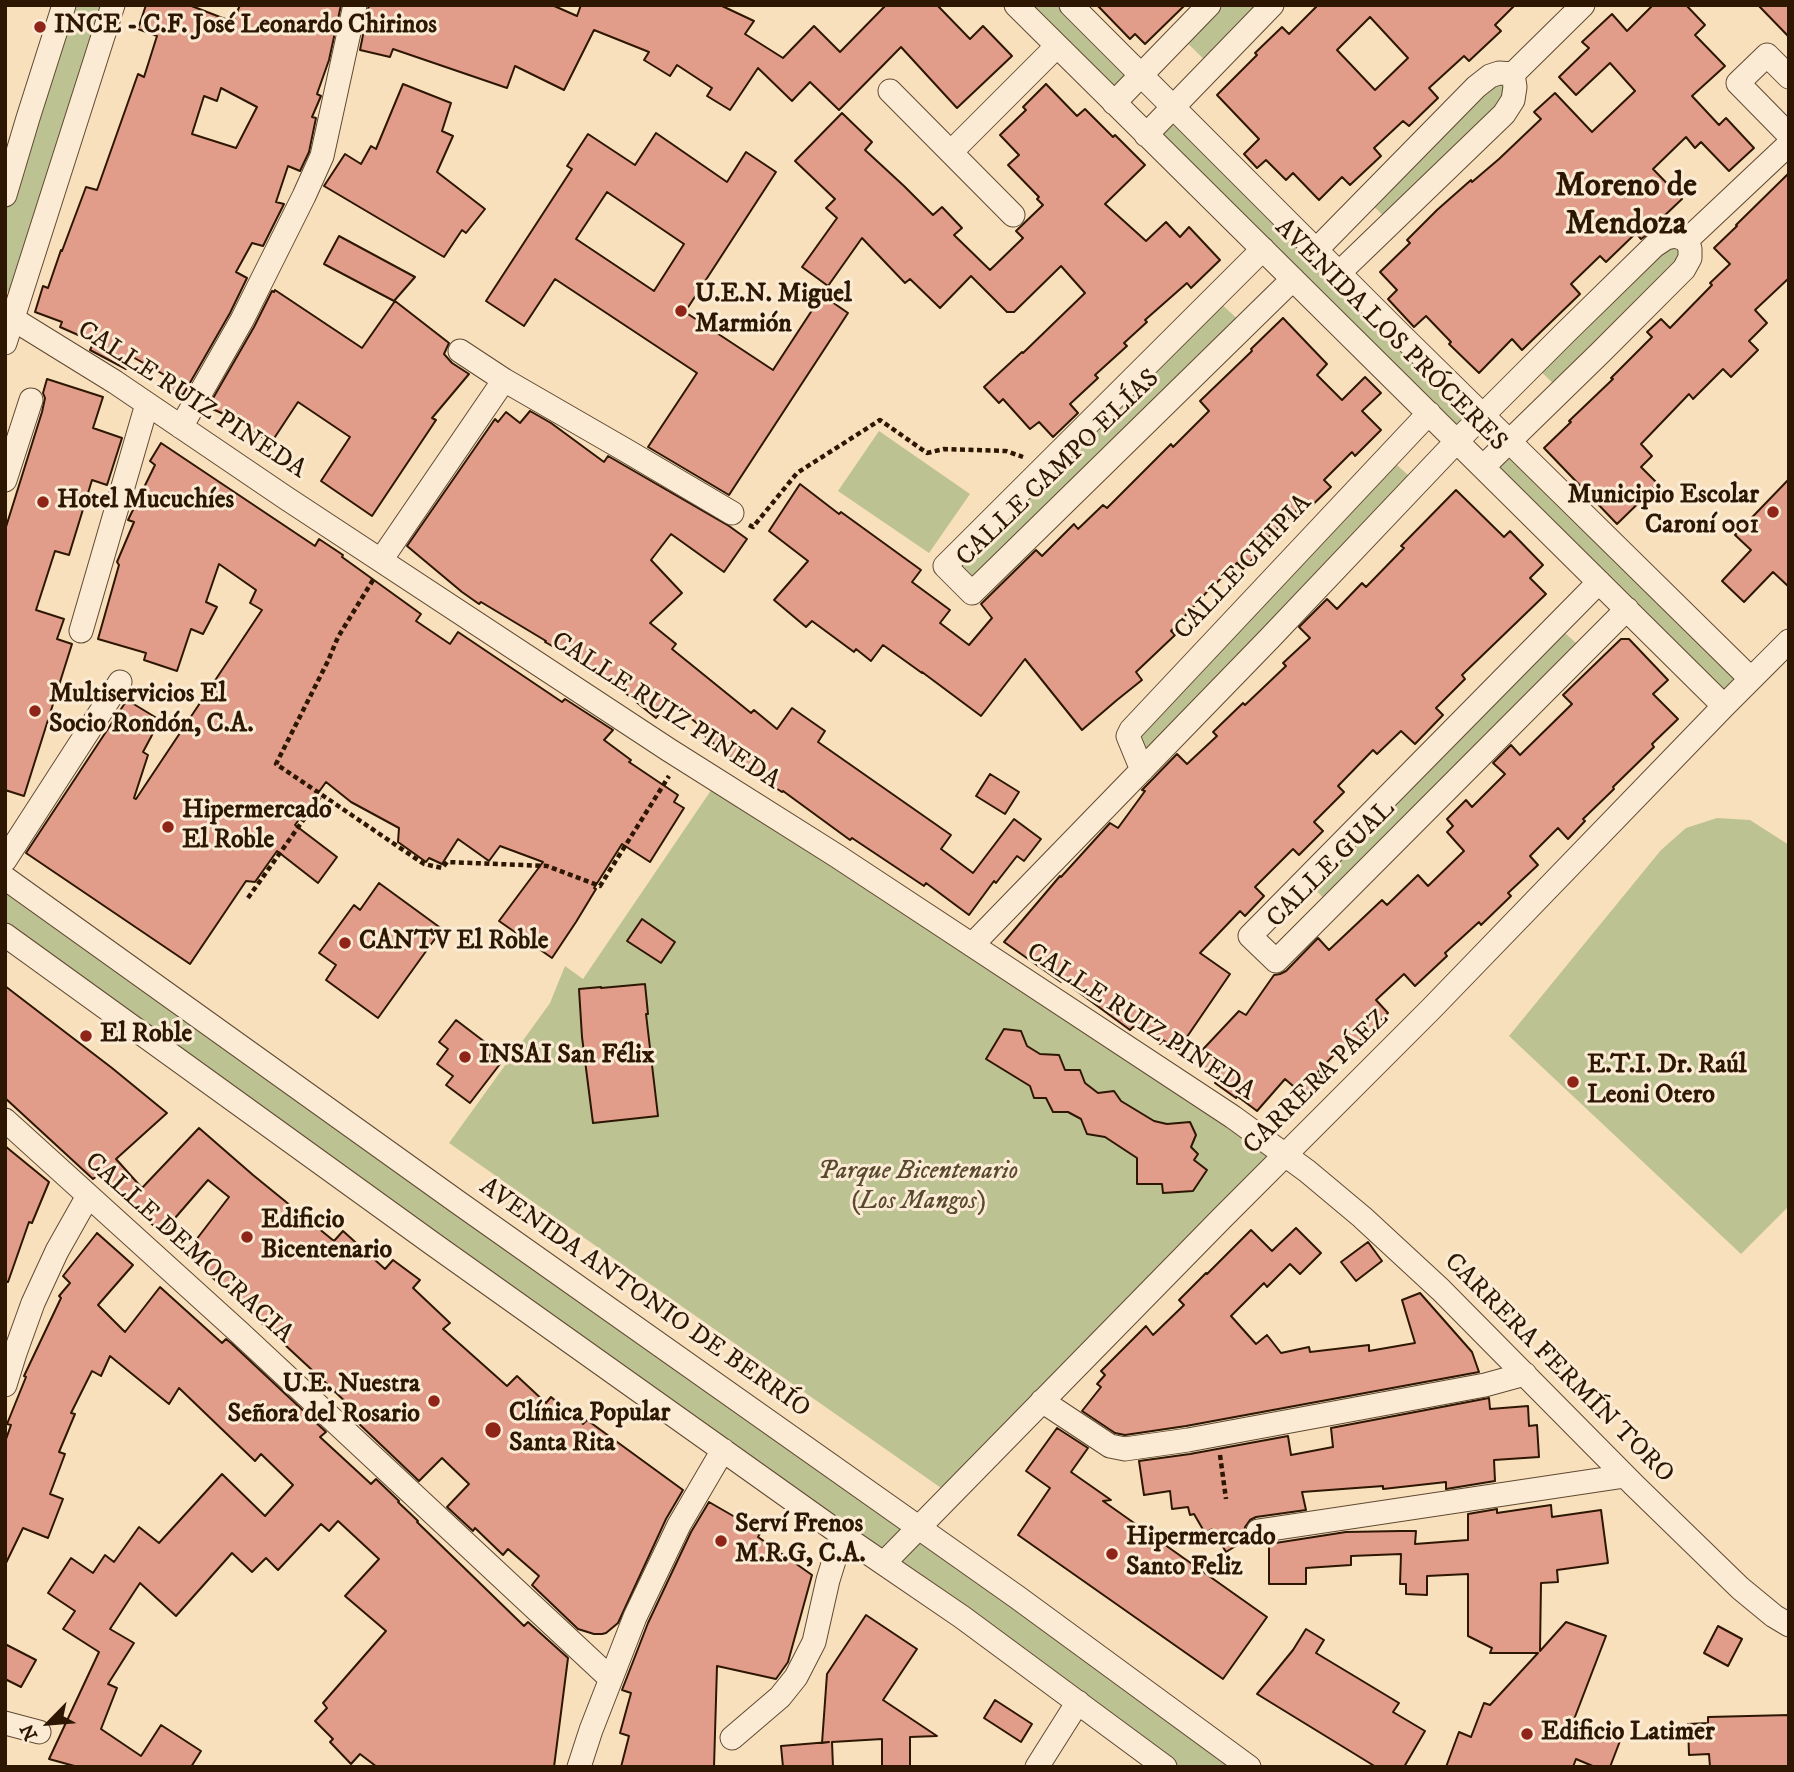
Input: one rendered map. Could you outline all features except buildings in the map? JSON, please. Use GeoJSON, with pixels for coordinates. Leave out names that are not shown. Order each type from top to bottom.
{"type":"FeatureCollection","features":[{"type":"Feature","properties":{"kind":"street"},"geometry":{"type":"LineString","coordinates":[[5,195],[64,5]]}},
{"type":"Feature","properties":{"kind":"street"},"geometry":{"type":"LineString","coordinates":[[5,343],[13,303],[113,5]]}},
{"type":"Feature","properties":{"kind":"street"},"geometry":{"type":"LineString","coordinates":[[181,427],[242,320],[322,156],[355,5]]}},
{"type":"Feature","properties":{"kind":"street","name":"AVENIDA LOS PRÓCERES"},"geometry":{"type":"LineString","coordinates":[[1016,5],[1724,705]]}},
{"type":"Feature","properties":{"kind":"street","name":"AVENIDA LOS PRÓCERES"},"geometry":{"type":"LineString","coordinates":[[1071,5],[1751,679]]}},
{"type":"Feature","properties":{"kind":"street"},"geometry":{"type":"LineString","coordinates":[[1114,103],[1209,5]]}},
{"type":"Feature","properties":{"kind":"street"},"geometry":{"type":"LineString","coordinates":[[1146,135],[1272,5]]}},
{"type":"Feature","properties":{"kind":"street"},"geometry":{"type":"LineString","coordinates":[[1316,250],[1476,87],[1490,76],[1499,73],[1513,74],[1583,5]]}},
{"type":"Feature","properties":{"kind":"street"},"geometry":{"type":"LineString","coordinates":[[951,152],[1057,46]]}},
{"type":"Feature","properties":{"kind":"street"},"geometry":{"type":"LineString","coordinates":[[1789,77],[1767,55],[1738,83],[1789,135]]}},
{"type":"Feature","properties":{"kind":"street"},"geometry":{"type":"LineString","coordinates":[[1339,273],[1504,114],[1513,100],[1513,74]]}},
{"type":"Feature","properties":{"kind":"street"},"geometry":{"type":"LineString","coordinates":[[890,91],[1013,215]]}},
{"type":"Feature","properties":{"kind":"street"},"geometry":{"type":"LineString","coordinates":[[1687,240],[1789,144]]}},
{"type":"Feature","properties":{"kind":"street"},"geometry":{"type":"LineString","coordinates":[[972,945],[1457,441],[1654,246],[1675,236],[1687,240]]}},
{"type":"Feature","properties":{"kind":"street"},"geometry":{"type":"LineString","coordinates":[[1483,467],[1684,269],[1690,258],[1687,240]]}},
{"type":"Feature","properties":{"kind":"street","name":"CALLE CAMPO ELÍAS"},"geometry":{"type":"LineString","coordinates":[[1263,249],[945,565],[972,593],[1293,279]]}},
{"type":"Feature","properties":{"kind":"street","name":"CALLE RUIZ PINEDA"},"geometry":{"type":"LineString","coordinates":[[13,303],[115,382],[286,498],[377,570],[837,856],[1233,1117],[1285,1155]]}},
{"type":"Feature","properties":{"kind":"street"},"geometry":{"type":"LineString","coordinates":[[460,351],[504,380],[732,513]]}},
{"type":"Feature","properties":{"kind":"street"},"geometry":{"type":"LineString","coordinates":[[377,570],[504,380]]}},
{"type":"Feature","properties":{"kind":"street"},"geometry":{"type":"LineString","coordinates":[[5,480],[31,400]]}},
{"type":"Feature","properties":{"kind":"street"},"geometry":{"type":"LineString","coordinates":[[81,631],[148,404]]}},
{"type":"Feature","properties":{"kind":"street","name":"CALLE CHIPIA"},"geometry":{"type":"LineString","coordinates":[[1142,770],[1128,736],[1130,730],[1429,413]]}},
{"type":"Feature","properties":{"kind":"street","name":"CALLE GUAL"},"geometry":{"type":"LineString","coordinates":[[1599,582],[1250,936],[1276,961],[1627,609]]}},
{"type":"Feature","properties":{"kind":"street","name":"CARRERA PÁEZ"},"geometry":{"type":"LineString","coordinates":[[884,1563],[1431,1009],[1789,641]]}},
{"type":"Feature","properties":{"kind":"street"},"geometry":{"type":"LineString","coordinates":[[5,860],[12,833],[120,682]]}},
{"type":"Feature","properties":{"kind":"street","name":"AVENIDA ANTONIO DE BERRÍO"},"geometry":{"type":"LineString","coordinates":[[5,878],[1249,1767]]}},
{"type":"Feature","properties":{"kind":"street"},"geometry":{"type":"LineString","coordinates":[[5,935],[433,1244],[842,1535],[962,1617],[1166,1767]]}},
{"type":"Feature","properties":{"kind":"street","name":"CALLE DEMOCRACIA"},"geometry":{"type":"LineString","coordinates":[[5,1120],[230,1324],[610,1678]]}},
{"type":"Feature","properties":{"kind":"street","name":"CARRERA FERMÍN TORO"},"geometry":{"type":"LineString","coordinates":[[1285,1155],[1362,1217],[1441,1290],[1740,1588],[1789,1625]]}},
{"type":"Feature","properties":{"kind":"street"},"geometry":{"type":"LineString","coordinates":[[5,1385],[33,1303],[57,1251],[88,1196]]}},
{"type":"Feature","properties":{"kind":"street"},"geometry":{"type":"LineString","coordinates":[[1042,1401],[1110,1446],[1125,1449],[1485,1385],[1525,1374]]}},
{"type":"Feature","properties":{"kind":"street"},"geometry":{"type":"LineString","coordinates":[[579,1767],[629,1630],[679,1525],[723,1450]]}},
{"type":"Feature","properties":{"kind":"street"},"geometry":{"type":"LineString","coordinates":[[1258,1531],[1625,1476]]}},
{"type":"Feature","properties":{"kind":"street"},"geometry":{"type":"LineString","coordinates":[[732,1738],[780,1697],[796,1677],[814,1642],[828,1580],[842,1535]]}},
{"type":"Feature","properties":{"kind":"street"},"geometry":{"type":"LineString","coordinates":[[1037,1767],[1078,1702]]}},
{"type":"Feature","properties":{"kind":"street"},"geometry":{"type":"LineString","coordinates":[[5,1723],[39,1732]]}},
{"type":"Feature","properties":{"kind":"path"},"geometry":{"type":"LineString","coordinates":[[732,513],[753,527],[797,473],[880,421],[927,453],[944,449],[1006,451],[1047,465]]}},
{"type":"Feature","properties":{"kind":"path"},"geometry":{"type":"LineString","coordinates":[[377,570],[338,637],[276,764],[424,864],[442,868],[447,862],[547,866],[600,886],[681,757]]}},
{"type":"Feature","properties":{"kind":"path"},"geometry":{"type":"LineString","coordinates":[[248,898],[321,794]]}},
{"type":"Feature","properties":{"kind":"path"},"geometry":{"type":"LineString","coordinates":[[1217,1434],[1226,1499]]}},
{"type":"Feature","properties":{"kind":"green space"},"geometry":{"type":"Polygon","coordinates":[[[64,5],[113,5],[19,299],[5,290],[5,195],[64,5]]]}},
{"type":"Feature","properties":{"kind":"green space"},"geometry":{"type":"Polygon","coordinates":[[[1016,5],[1071,5],[1141,75],[1114,103],[1016,5]]]}},
{"type":"Feature","properties":{"kind":"green space"},"geometry":{"type":"Polygon","coordinates":[[[1209,5],[1272,5],[1212,67],[1180,36],[1209,5]]]}},
{"type":"Feature","properties":{"kind":"green space"},"geometry":{"type":"Polygon","coordinates":[[[1490,76],[1515,87],[1391,223],[1366,199],[1490,76]]]}},
{"type":"Feature","properties":{"kind":"green space"},"geometry":{"type":"Polygon","coordinates":[[[1173,107],[1483,415],[1457,441],[1146,135],[1173,107]]]}},
{"type":"Feature","properties":{"kind":"green space"},"geometry":{"type":"Polygon","coordinates":[[[1654,246],[1690,249],[1561,391],[1534,365],[1654,246]]]}},
{"type":"Feature","properties":{"kind":"green space"},"geometry":{"type":"Polygon","coordinates":[[[1215,298],[1245,326],[972,593],[945,566],[1215,298]]]}},
{"type":"Feature","properties":{"kind":"green space"},"geometry":{"type":"Polygon","coordinates":[[[879,431],[970,494],[929,553],[838,491],[879,431]]]}},
{"type":"Feature","properties":{"kind":"green space"},"geometry":{"type":"Polygon","coordinates":[[[1509,441],[1751,679],[1724,705],[1483,467],[1509,441]]]}},
{"type":"Feature","properties":{"kind":"green space"},"geometry":{"type":"Polygon","coordinates":[[[1388,457],[1417,483],[1142,770],[1131,730],[1388,457]]]}},
{"type":"Feature","properties":{"kind":"green space"},"geometry":{"type":"Polygon","coordinates":[[[1556,625],[1585,651],[1331,906],[1305,879],[1556,625]]]}},
{"type":"Feature","properties":{"kind":"green space","name":"Parque Bicentenario (Los Mangos)"},"geometry":{"type":"Polygon","coordinates":[[[718,780],[1285,1155],[951,1495],[449,1143],[550,1003],[565,966],[583,979],[718,780]]]}},
{"type":"Feature","properties":{"kind":"green space"},"geometry":{"type":"Polygon","coordinates":[[[1717,818],[1750,820],[1789,845],[1789,1206],[1741,1254],[1509,1036],[1661,850],[1686,828],[1717,818]]]}},
{"type":"Feature","properties":{"kind":"green space"},"geometry":{"type":"Polygon","coordinates":[[[5,878],[1249,1767],[1165,1767],[5,935],[5,878]]]}},
{"type":"Feature","properties":{"kind":"place","name":"INCE - C.F. José Leonardo Chirinos"},"geometry":{"type":"Point","coordinates":[40,27]}},
{"type":"Feature","properties":{"kind":"place","name":"U.E.N. Miguel Marmión"},"geometry":{"type":"Point","coordinates":[681,311]}},
{"type":"Feature","properties":{"kind":"place","name":"Hotel Mucuchíes"},"geometry":{"type":"Point","coordinates":[43,502]}},
{"type":"Feature","properties":{"kind":"place","name":"Municipio Escolar Caroní 001"},"geometry":{"type":"Point","coordinates":[1773,512]}},
{"type":"Feature","properties":{"kind":"place","name":"Multiservicios El Socio Rondón, C.A."},"geometry":{"type":"Point","coordinates":[35,711]}},
{"type":"Feature","properties":{"kind":"place","name":"Hipermercado El Roble"},"geometry":{"type":"Point","coordinates":[168,827]}},
{"type":"Feature","properties":{"kind":"place","name":"CANTV El Roble"},"geometry":{"type":"Point","coordinates":[345,943]}},
{"type":"Feature","properties":{"kind":"place","name":"El Roble"},"geometry":{"type":"Point","coordinates":[86,1036]}},
{"type":"Feature","properties":{"kind":"place","name":"INSAI San Félix"},"geometry":{"type":"Point","coordinates":[465,1057]}},
{"type":"Feature","properties":{"kind":"place","name":"E.T.I. Dr. Raúl Leoni Otero"},"geometry":{"type":"Point","coordinates":[1573,1082]}},
{"type":"Feature","properties":{"kind":"place","name":"Edificio Bicentenario"},"geometry":{"type":"Point","coordinates":[247,1237]}},
{"type":"Feature","properties":{"kind":"place","name":"U.E. Nuestra Señora del Rosario"},"geometry":{"type":"Point","coordinates":[434,1401]}},
{"type":"Feature","properties":{"kind":"place","name":"Clínica Popular Santa Rita"},"geometry":{"type":"Point","coordinates":[493,1430]}},
{"type":"Feature","properties":{"kind":"place","name":"Serví Frenos M.R.G, C.A."},"geometry":{"type":"Point","coordinates":[721,1541]}},
{"type":"Feature","properties":{"kind":"place","name":"Hipermercado Santo Feliz"},"geometry":{"type":"Point","coordinates":[1112,1554]}},
{"type":"Feature","properties":{"kind":"place","name":"Edificio Latimer"},"geometry":{"type":"Point","coordinates":[1527,1734]}},
{"type":"Feature","properties":{"kind":"district","name":"Moreno de Mendoza"},"geometry":{"type":"Point","coordinates":[1626,207]}}]}
